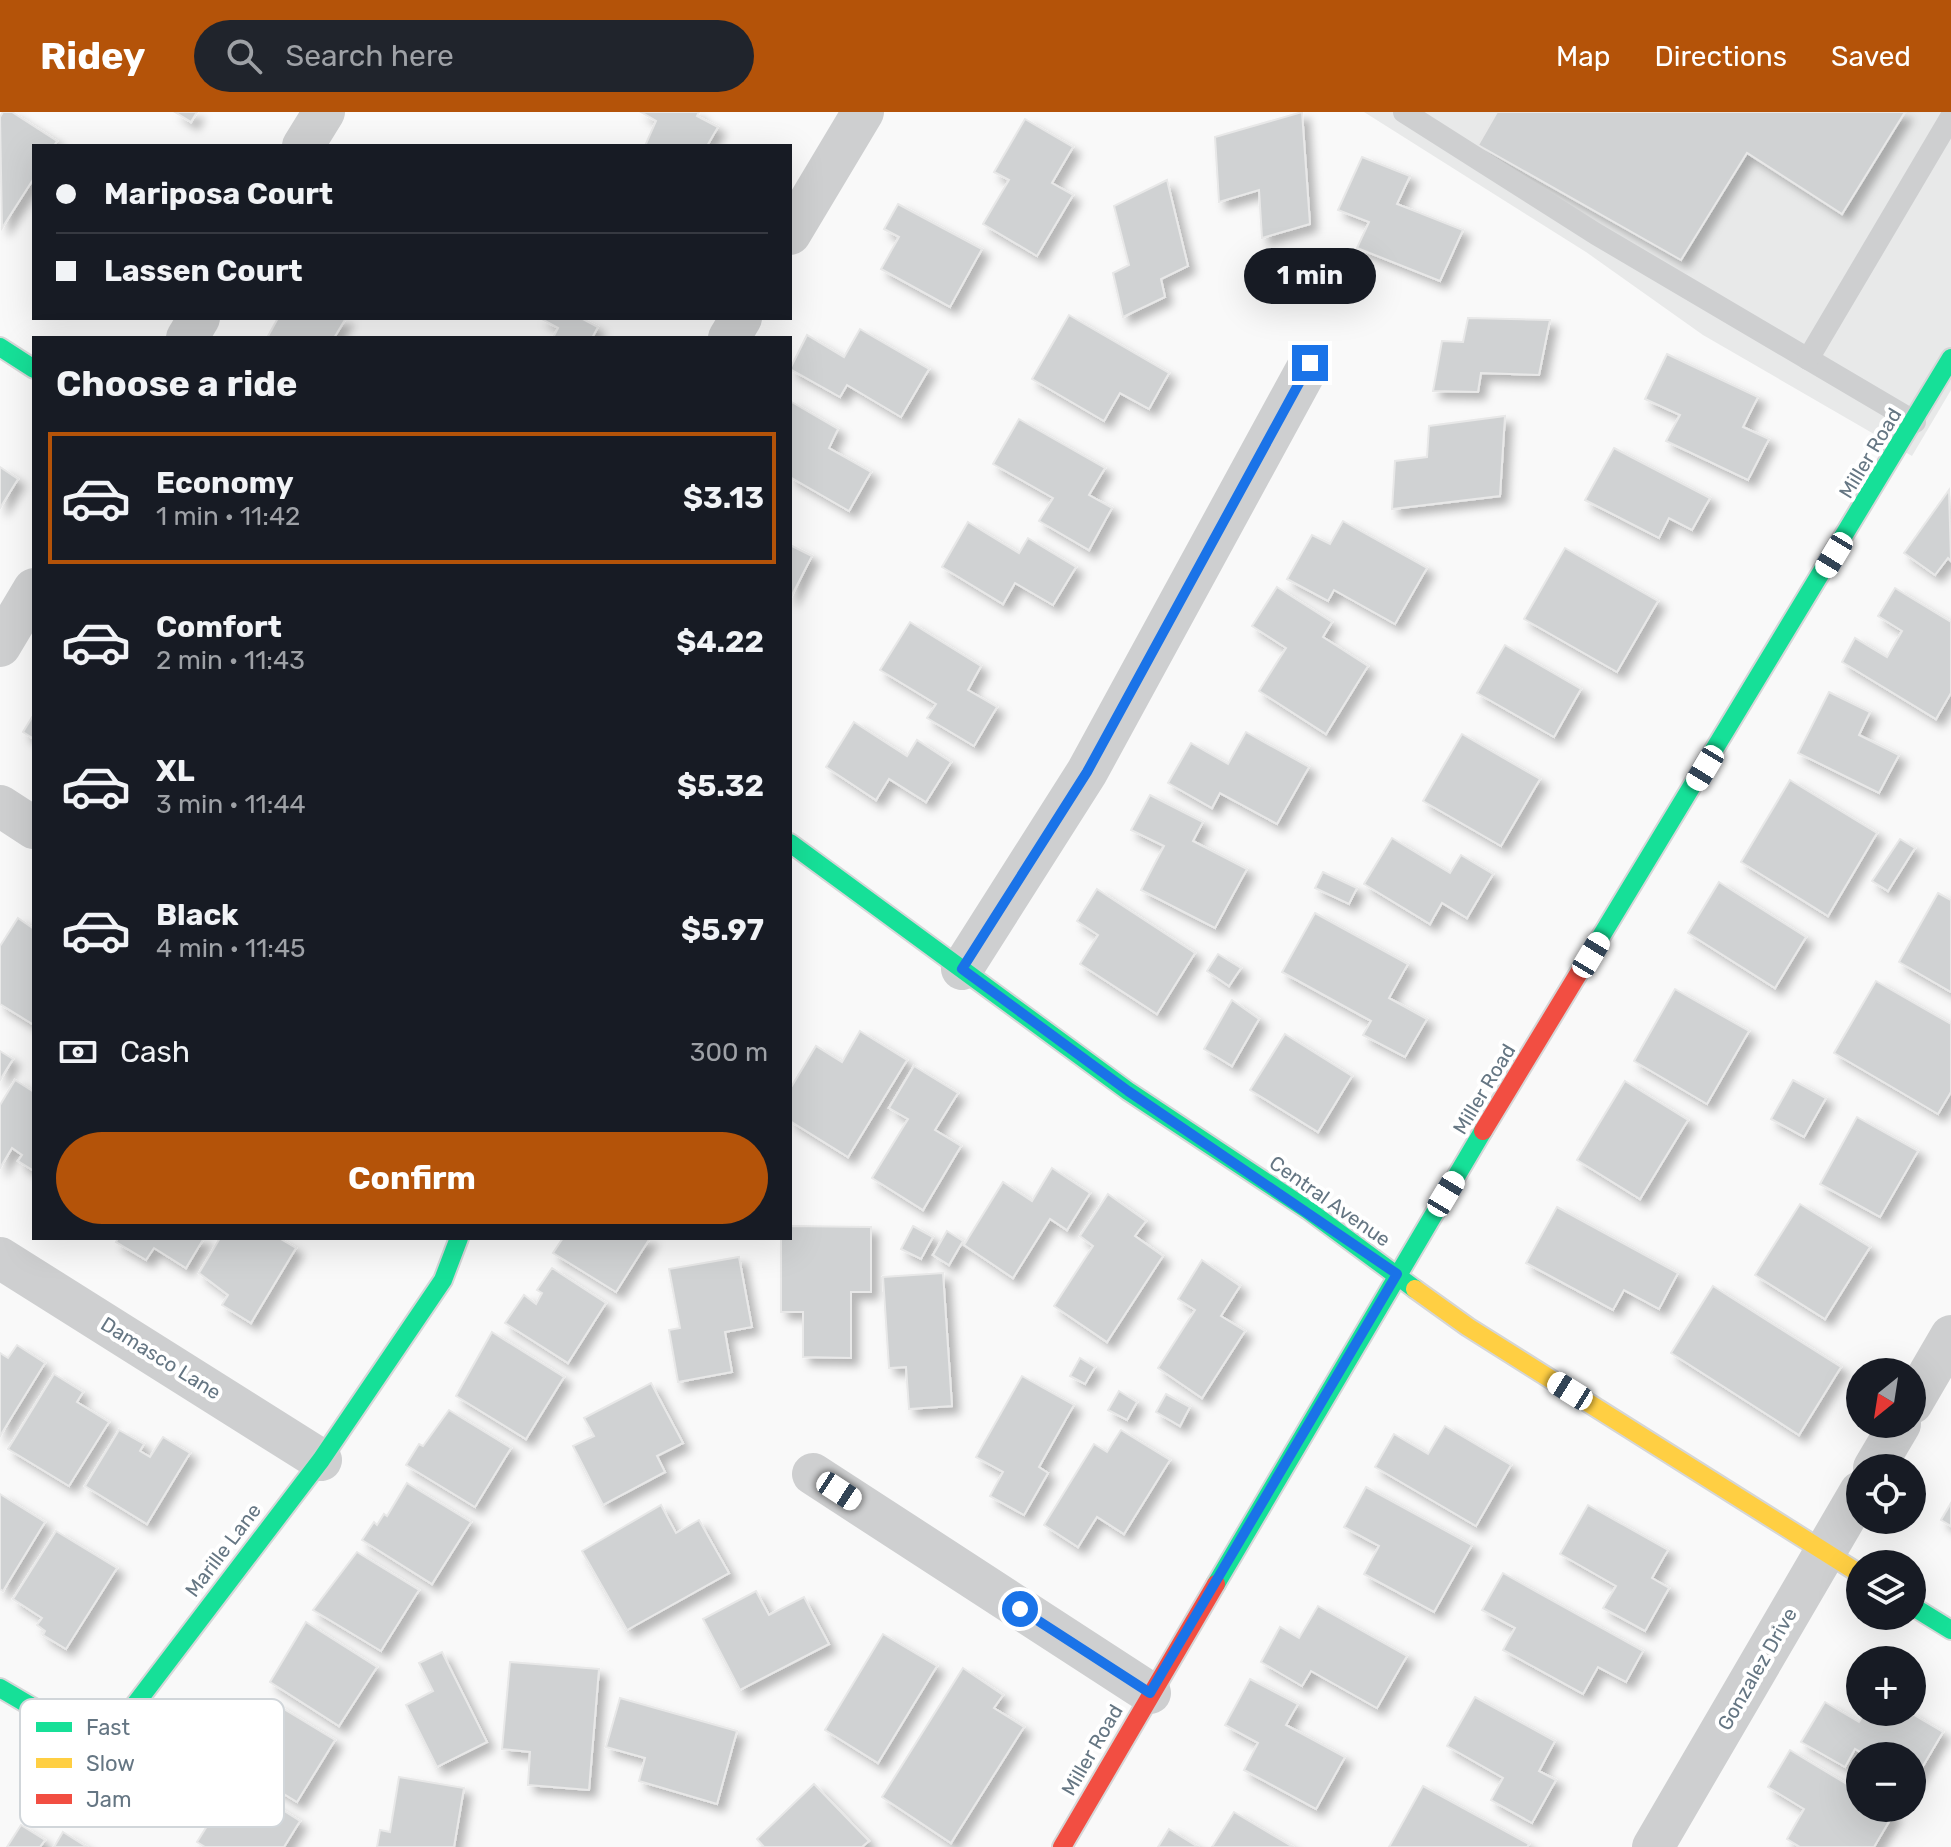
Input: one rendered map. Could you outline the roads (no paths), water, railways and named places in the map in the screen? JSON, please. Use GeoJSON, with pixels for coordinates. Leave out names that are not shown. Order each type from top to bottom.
{"type":"FeatureCollection","features":[{"type":"Feature","properties":{"kind":"street"},"geometry":{"type":"LineString","coordinates":[[304,144],[324,112]]}},
{"type":"Feature","properties":{"kind":"street"},"geometry":{"type":"LineString","coordinates":[[792,231],[863,112]]}},
{"type":"Feature","properties":{"kind":"street"},"geometry":{"type":"LineString","coordinates":[[0,347],[32,368]]}},
{"type":"Feature","properties":{"kind":"street","name":"Miller Road"},"geometry":{"type":"LineString","coordinates":[[1062,1847],[1397,1274],[1951,358]]}},
{"type":"Feature","properties":{"kind":"street"},"geometry":{"type":"LineString","coordinates":[[962,969],[1087,772],[1310,363]]}},
{"type":"Feature","properties":{"kind":"street"},"geometry":{"type":"LineString","coordinates":[[0,646],[32,592]]}},
{"type":"Feature","properties":{"kind":"street"},"geometry":{"type":"LineString","coordinates":[[0,806],[32,827]]}},
{"type":"Feature","properties":{"kind":"street","name":"Central Avenue"},"geometry":{"type":"LineString","coordinates":[[792,844],[1128,1091],[1397,1274],[1468,1327],[1846,1565]]}},
{"type":"Feature","properties":{"kind":"street","name":"Marille Lane"},"geometry":{"type":"LineString","coordinates":[[139,1699],[321,1460],[443,1280],[458,1240]]}},
{"type":"Feature","properties":{"kind":"street","name":"Damasco Lane"},"geometry":{"type":"LineString","coordinates":[[0,1258],[321,1460]]}},
{"type":"Feature","properties":{"kind":"street"},"geometry":{"type":"LineString","coordinates":[[1926,1379],[1951,1336]]}},
{"type":"Feature","properties":{"kind":"street"},"geometry":{"type":"LineString","coordinates":[[813,1474],[1150,1693]]}},
{"type":"Feature","properties":{"kind":"street","name":"Gonzalez Drive"},"geometry":{"type":"LineString","coordinates":[[1653,1847],[1846,1516]]}},
{"type":"Feature","properties":{"kind":"street"},"geometry":{"type":"LineString","coordinates":[[1926,1615],[1951,1630]]}},
{"type":"Feature","properties":{"kind":"street","name":"Marille Lane"},"geometry":{"type":"LineString","coordinates":[[0,1688],[20,1700]]}},
{"type":"Feature","properties":{"kind":"lane"},"geometry":{"type":"LineString","coordinates":[[1404,112],[1596,234],[1915,422]]}},
{"type":"Feature","properties":{"kind":"lane"},"geometry":{"type":"LineString","coordinates":[[1808,359],[1951,117]]}}]}
